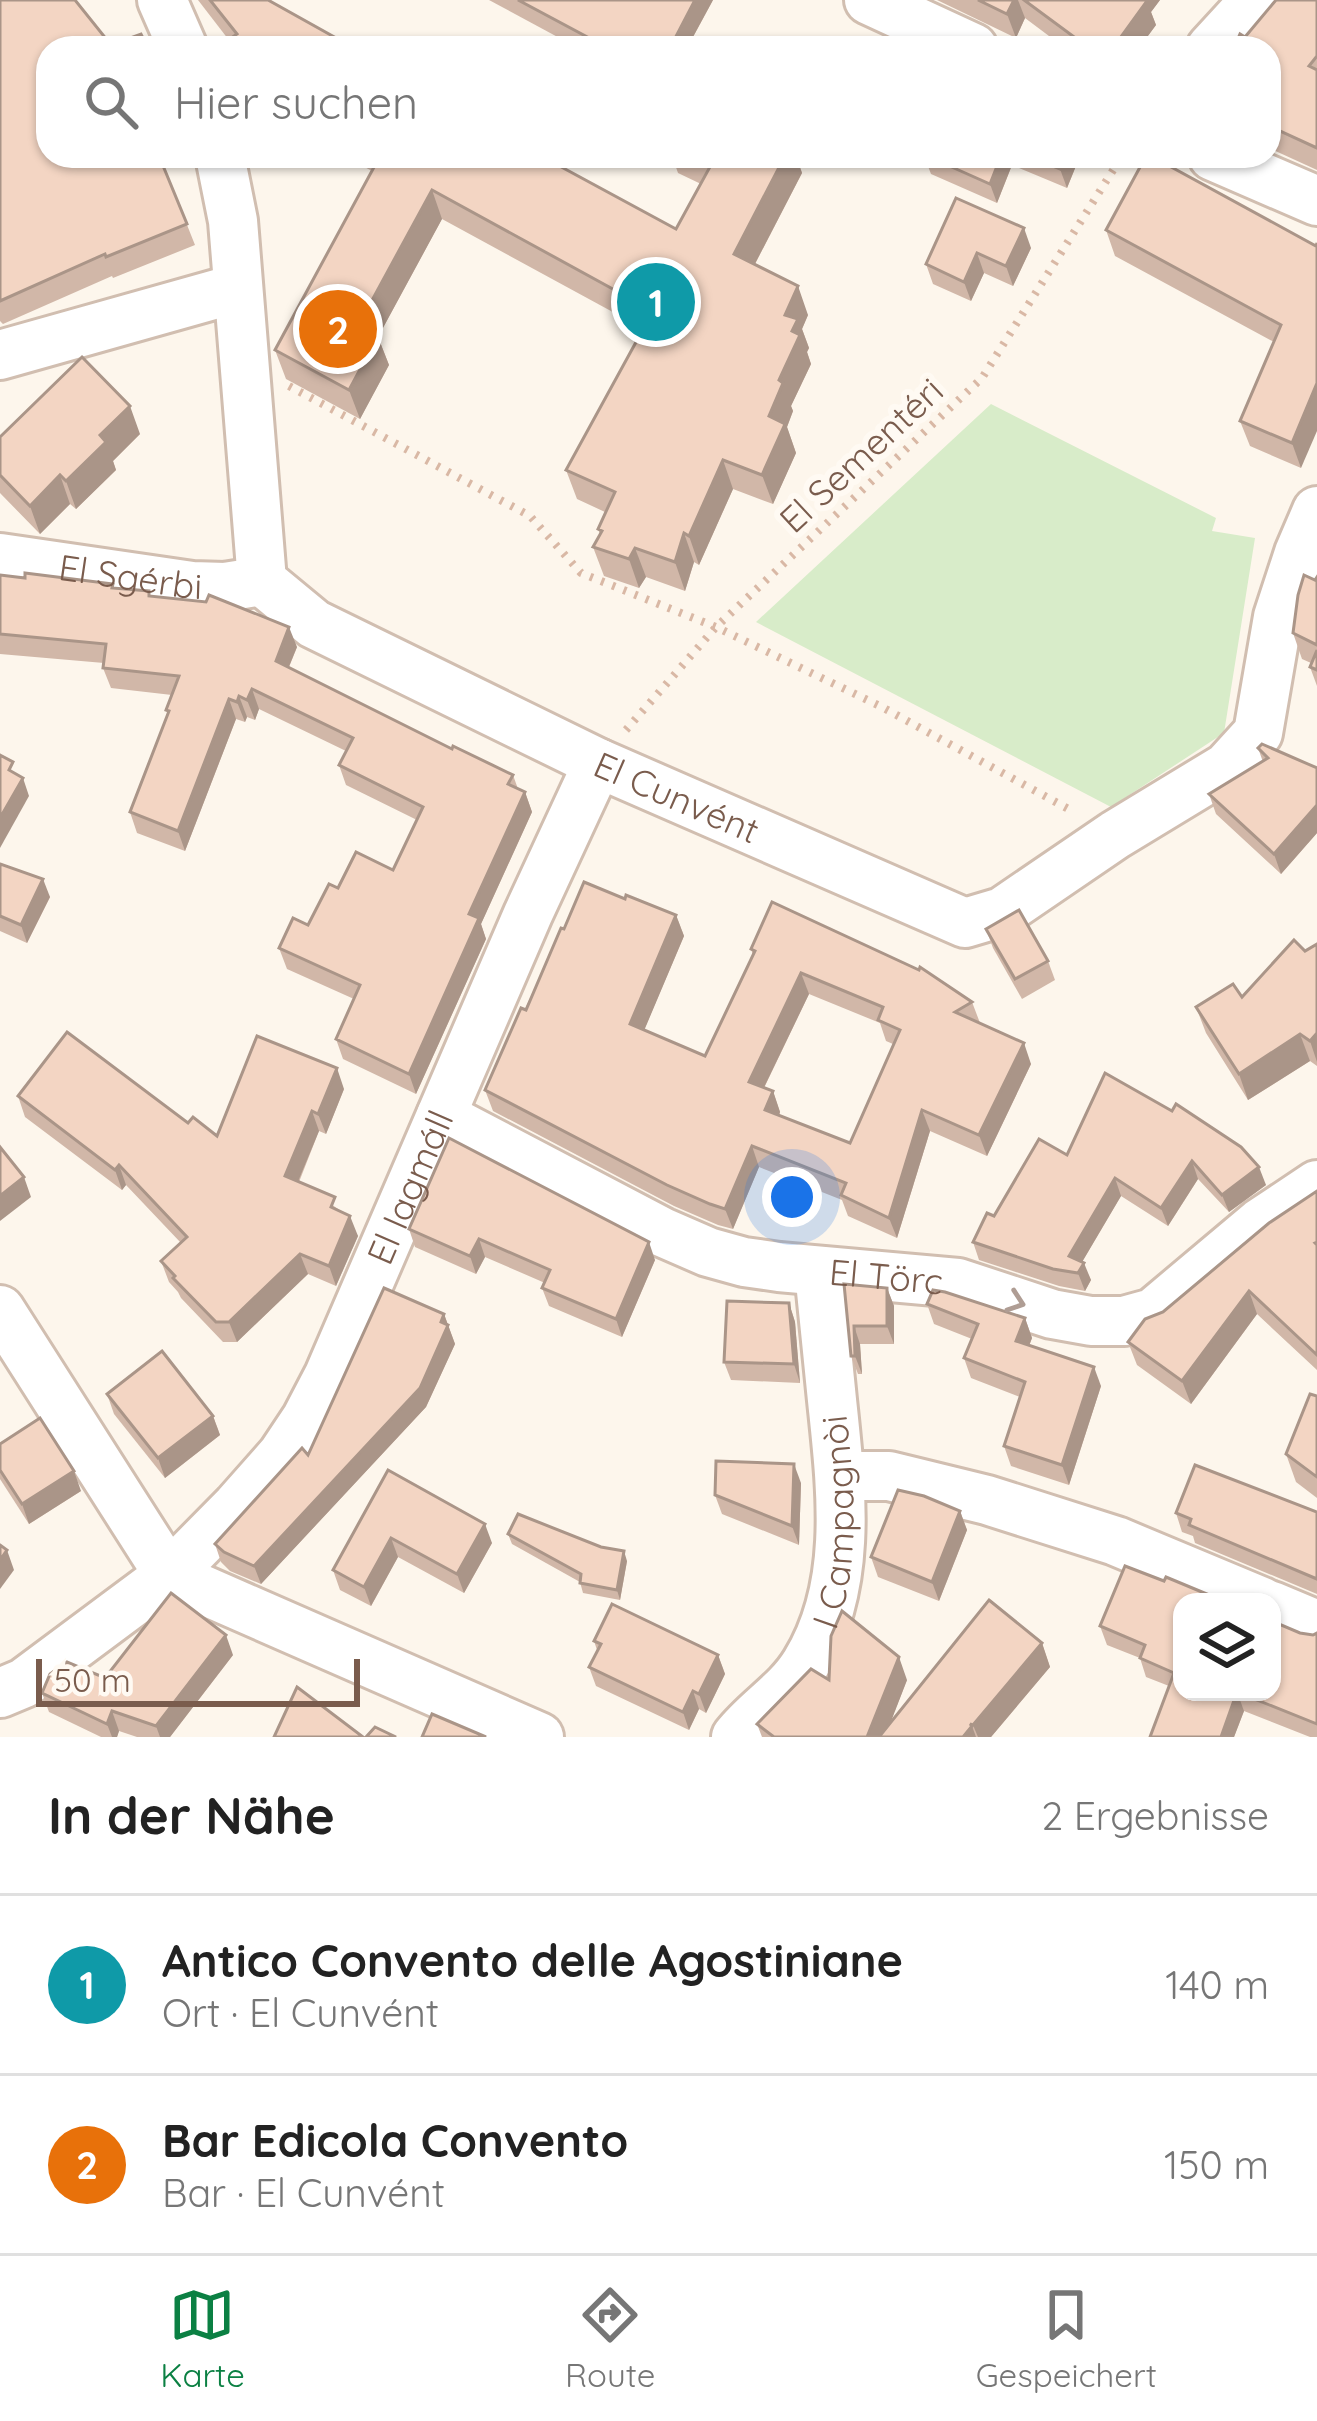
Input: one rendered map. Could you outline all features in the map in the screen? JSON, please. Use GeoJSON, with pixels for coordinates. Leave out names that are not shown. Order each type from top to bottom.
{"type":"FeatureCollection","features":[{"type":"Feature","properties":{"kind":"street"},"geometry":{"type":"LineString","coordinates":[[162,0],[178,36]]}},
{"type":"Feature","properties":{"kind":"street"},"geometry":{"type":"LineString","coordinates":[[869,0],[948,36]]}},
{"type":"Feature","properties":{"kind":"street"},"geometry":{"type":"LineString","coordinates":[[1222,36],[1255,0]]}},
{"type":"Feature","properties":{"kind":"street"},"geometry":{"type":"LineString","coordinates":[[223,168],[262,580]]}},
{"type":"Feature","properties":{"kind":"street"},"geometry":{"type":"LineString","coordinates":[[1241,168],[1317,201]]}},
{"type":"Feature","properties":{"kind":"street"},"geometry":{"type":"LineString","coordinates":[[0,355],[238,288]]}},
{"type":"Feature","properties":{"kind":"street","name":"El Cunvént"},"geometry":{"type":"LineString","coordinates":[[262,580],[314,624],[598,763],[965,922],[1002,913],[1115,835],[1227,767],[1258,733],[1278,617],[1317,511]]}},
{"type":"Feature","properties":{"kind":"street","name":"El Sgérbi"},"geometry":{"type":"LineString","coordinates":[[0,558],[192,586],[225,587],[262,580]]}},
{"type":"Feature","properties":{"kind":"street","name":"El Iagmáll"},"geometry":{"type":"LineString","coordinates":[[0,1693],[24,1684],[170,1576],[282,1455],[306,1419],[598,763]]}},
{"type":"Feature","properties":{"kind":"street","name":"El Törc"},"geometry":{"type":"LineString","coordinates":[[441,1116],[576,1189],[708,1252],[758,1264],[958,1282],[1091,1322],[1124,1322],[1153,1313],[1260,1223],[1317,1185]]}},
{"type":"Feature","properties":{"kind":"street","name":"I Campagnòi"},"geometry":{"type":"LineString","coordinates":[[736,1737],[800,1673],[822,1630],[836,1580],[840,1476],[819,1271]]}},
{"type":"Feature","properties":{"kind":"street"},"geometry":{"type":"LineString","coordinates":[[0,1310],[170,1576],[539,1737]]}},
{"type":"Feature","properties":{"kind":"street"},"geometry":{"type":"LineString","coordinates":[[840,1476],[889,1476],[987,1500],[1116,1541],[1240,1593]]}},
{"type":"Feature","properties":{"kind":"street"},"geometry":{"type":"LineString","coordinates":[[1281,1610],[1317,1625]]}},
{"type":"Feature","properties":{"kind":"path","name":"El Sementéri"},"geometry":{"type":"LineString","coordinates":[[598,763],[716,627],[982,378],[1114,168]]}},
{"type":"Feature","properties":{"kind":"path"},"geometry":{"type":"LineString","coordinates":[[243,361],[530,516],[581,573],[716,627],[882,706],[1115,835]]}},
{"type":"Feature","properties":{"kind":"green space"},"geometry":{"type":"Polygon","coordinates":[[[991,404],[1216,518],[1212,531],[1255,538],[1224,733],[1111,807],[756,622],[991,404]]]}},
{"type":"Feature","properties":{"kind":"building"},"geometry":{"type":"Polygon","coordinates":[[[0,0],[75,0],[104,36],[36,36],[36,168],[164,168],[187,224],[0,301],[0,0]]]}},
{"type":"Feature","properties":{"kind":"building"},"geometry":{"type":"Polygon","coordinates":[[[210,0],[268,0],[332,36],[234,36],[237,34],[210,0]]]}},
{"type":"Feature","properties":{"kind":"building"},"geometry":{"type":"Polygon","coordinates":[[[518,0],[695,0],[676,36],[586,36],[518,0]]]}},
{"type":"Feature","properties":{"kind":"building"},"geometry":{"type":"Polygon","coordinates":[[[978,0],[1014,0],[1007,14],[978,0]]]}},
{"type":"Feature","properties":{"kind":"building"},"geometry":{"type":"Polygon","coordinates":[[[1024,0],[1147,1],[1122,36],[1073,36],[1024,0]]]}},
{"type":"Feature","properties":{"kind":"building"},"geometry":{"type":"Polygon","coordinates":[[[1276,0],[1317,0],[1317,56],[1309,66],[1317,70],[1317,148],[1281,132],[1281,36],[1246,36],[1276,0]]]}},
{"type":"Feature","properties":{"kind":"building"},"geometry":{"type":"Polygon","coordinates":[[[374,168],[563,168],[676,229],[709,168],[779,168],[734,254],[798,286],[785,315],[798,319],[792,331],[800,335],[769,416],[785,424],[762,475],[723,460],[689,536],[684,533],[675,562],[635,548],[629,559],[593,547],[615,492],[566,470],[653,311],[432,190],[358,326],[378,336],[349,390],[275,350],[374,168]]]}},
{"type":"Feature","properties":{"kind":"building"},"geometry":{"type":"Polygon","coordinates":[[[954,168],[996,168],[990,184],[954,168]]]}},
{"type":"Feature","properties":{"kind":"building"},"geometry":{"type":"Polygon","coordinates":[[[1140,168],[1173,168],[1317,243],[1317,383],[1292,443],[1240,421],[1281,325],[1106,230],[1140,168]]]}},
{"type":"Feature","properties":{"kind":"building"},"geometry":{"type":"Polygon","coordinates":[[[956,198],[1024,228],[1006,266],[977,253],[964,282],[926,264],[956,198]]]}},
{"type":"Feature","properties":{"kind":"building"},"geometry":{"type":"Polygon","coordinates":[[[82,357],[130,406],[100,435],[106,442],[66,481],[60,475],[30,506],[0,475],[0,437],[82,357]]]}},
{"type":"Feature","properties":{"kind":"building"},"geometry":{"type":"Polygon","coordinates":[[[25,573],[113,584],[112,588],[149,591],[149,596],[206,602],[209,595],[289,627],[276,661],[513,775],[508,784],[525,792],[469,914],[479,918],[409,1074],[336,1039],[360,985],[279,948],[293,918],[308,925],[329,884],[338,888],[356,852],[393,870],[423,807],[339,765],[353,738],[252,689],[247,700],[229,699],[178,831],[130,812],[179,676],[103,668],[106,644],[0,634],[0,575],[25,578],[25,573]]]}},
{"type":"Feature","properties":{"kind":"building"},"geometry":{"type":"Polygon","coordinates":[[[1304,575],[1317,577],[1317,645],[1293,633],[1304,575]]]}},
{"type":"Feature","properties":{"kind":"building"},"geometry":{"type":"Polygon","coordinates":[[[1262,744],[1317,768],[1317,805],[1274,854],[1209,794],[1268,758],[1258,748],[1262,744]]]}},
{"type":"Feature","properties":{"kind":"building"},"geometry":{"type":"Polygon","coordinates":[[[0,755],[13,762],[9,770],[23,778],[0,818],[0,755]]]}},
{"type":"Feature","properties":{"kind":"building"},"geometry":{"type":"Polygon","coordinates":[[[0,864],[43,879],[21,925],[0,916],[0,864]]]}},
{"type":"Feature","properties":{"kind":"building"},"geometry":{"type":"Polygon","coordinates":[[[584,882],[676,915],[630,1024],[705,1056],[755,951],[751,949],[772,902],[920,967],[972,1002],[955,1012],[1024,1043],[979,1135],[922,1110],[889,1218],[841,1195],[846,1183],[752,1146],[725,1209],[667,1185],[485,1090],[521,1008],[526,1010],[584,882]],[[801,973],[749,1082],[773,1091],[765,1110],[850,1143],[900,1030],[878,1020],[883,1007],[801,973]]]}},
{"type":"Feature","properties":{"kind":"building"},"geometry":{"type":"Polygon","coordinates":[[[1019,910],[1048,961],[1015,979],[986,929],[1019,910]]]}},
{"type":"Feature","properties":{"kind":"building"},"geometry":{"type":"Polygon","coordinates":[[[1294,940],[1305,951],[1317,944],[1317,1033],[1310,1041],[1300,1034],[1239,1074],[1196,1007],[1233,984],[1242,997],[1294,940]]]}},
{"type":"Feature","properties":{"kind":"building"},"geometry":{"type":"Polygon","coordinates":[[[67,1032],[188,1123],[193,1117],[217,1136],[257,1036],[337,1068],[318,1114],[312,1111],[285,1176],[335,1197],[331,1207],[350,1216],[329,1266],[300,1254],[229,1322],[216,1322],[161,1261],[187,1237],[119,1165],[115,1170],[18,1096],[67,1032]]]}},
{"type":"Feature","properties":{"kind":"building"},"geometry":{"type":"Polygon","coordinates":[[[1105,1073],[1172,1111],[1176,1104],[1241,1147],[1259,1167],[1222,1195],[1192,1161],[1161,1208],[1115,1178],[1069,1256],[1084,1263],[1078,1273],[973,1242],[987,1213],[994,1216],[1039,1139],[1067,1155],[1105,1073]]]}},
{"type":"Feature","properties":{"kind":"building"},"geometry":{"type":"Polygon","coordinates":[[[449,1138],[649,1242],[616,1319],[542,1288],[550,1270],[479,1239],[470,1256],[409,1229],[449,1138]]]}},
{"type":"Feature","properties":{"kind":"building"},"geometry":{"type":"Polygon","coordinates":[[[0,1147],[24,1177],[0,1196],[0,1147]]]}},
{"type":"Feature","properties":{"kind":"building"},"geometry":{"type":"Polygon","coordinates":[[[1317,1191],[1317,1355],[1249,1291],[1182,1381],[1128,1342],[1145,1319],[1163,1312],[1269,1223],[1317,1191]]]}},
{"type":"Feature","properties":{"kind":"building"},"geometry":{"type":"Polygon","coordinates":[[[844,1284],[887,1288],[887,1326],[854,1326],[855,1356],[851,1356],[844,1284]]]}},
{"type":"Feature","properties":{"kind":"building"},"geometry":{"type":"Polygon","coordinates":[[[384,1288],[444,1314],[441,1322],[448,1325],[420,1388],[254,1566],[224,1552],[215,1544],[302,1448],[308,1455],[384,1288]]]}},
{"type":"Feature","properties":{"kind":"building"},"geometry":{"type":"Polygon","coordinates":[[[933,1290],[1025,1318],[1016,1341],[1094,1367],[1062,1465],[1004,1446],[1025,1382],[964,1358],[978,1324],[927,1304],[933,1290]]]}},
{"type":"Feature","properties":{"kind":"building"},"geometry":{"type":"Polygon","coordinates":[[[727,1301],[789,1303],[794,1364],[724,1362],[727,1301]]]}},
{"type":"Feature","properties":{"kind":"building"},"geometry":{"type":"Polygon","coordinates":[[[162,1351],[213,1416],[158,1458],[107,1394],[162,1351]]]}},
{"type":"Feature","properties":{"kind":"building"},"geometry":{"type":"Polygon","coordinates":[[[1310,1394],[1317,1396],[1317,1477],[1286,1454],[1310,1394]]]}},
{"type":"Feature","properties":{"kind":"building"},"geometry":{"type":"Polygon","coordinates":[[[40,1418],[74,1471],[22,1504],[0,1470],[0,1444],[40,1418]]]}},
{"type":"Feature","properties":{"kind":"building"},"geometry":{"type":"Polygon","coordinates":[[[716,1461],[794,1464],[792,1526],[715,1495],[716,1461]]]}},
{"type":"Feature","properties":{"kind":"building"},"geometry":{"type":"Polygon","coordinates":[[[1195,1465],[1317,1512],[1317,1579],[1189,1525],[1191,1519],[1176,1513],[1195,1465]]]}},
{"type":"Feature","properties":{"kind":"building"},"geometry":{"type":"Polygon","coordinates":[[[388,1470],[485,1524],[457,1574],[391,1538],[364,1587],[333,1570],[388,1470]]]}},
{"type":"Feature","properties":{"kind":"building"},"geometry":{"type":"Polygon","coordinates":[[[898,1490],[960,1511],[932,1582],[871,1557],[898,1490]]]}},
{"type":"Feature","properties":{"kind":"building"},"geometry":{"type":"Polygon","coordinates":[[[518,1514],[601,1547],[624,1551],[617,1590],[580,1583],[581,1574],[508,1534],[518,1514]]]}},
{"type":"Feature","properties":{"kind":"building"},"geometry":{"type":"Polygon","coordinates":[[[1125,1566],[1204,1593],[1173,1593],[1173,1673],[1140,1658],[1145,1645],[1100,1626],[1125,1566]]]}},
{"type":"Feature","properties":{"kind":"building"},"geometry":{"type":"Polygon","coordinates":[[[171,1593],[226,1635],[156,1726],[112,1711],[107,1724],[42,1693],[50,1674],[67,1662],[105,1678],[171,1593]]]}},
{"type":"Feature","properties":{"kind":"building"},"geometry":{"type":"Polygon","coordinates":[[[989,1600],[1042,1643],[963,1737],[879,1737],[989,1600]]]}},
{"type":"Feature","properties":{"kind":"building"},"geometry":{"type":"Polygon","coordinates":[[[612,1604],[718,1655],[699,1694],[693,1691],[683,1712],[589,1667],[601,1644],[594,1641],[612,1604]]]}},
{"type":"Feature","properties":{"kind":"building"},"geometry":{"type":"Polygon","coordinates":[[[842,1611],[899,1657],[867,1737],[774,1737],[757,1724],[811,1669],[829,1680],[831,1636],[842,1611]]]}},
{"type":"Feature","properties":{"kind":"building"},"geometry":{"type":"Polygon","coordinates":[[[1281,1625],[1300,1633],[1317,1633],[1317,1724],[1260,1701],[1281,1701],[1281,1625]]]}},
{"type":"Feature","properties":{"kind":"building"},"geometry":{"type":"Polygon","coordinates":[[[1173,1676],[1173,1701],[1234,1701],[1221,1737],[1150,1737],[1173,1676]]]}},
{"type":"Feature","properties":{"kind":"building"},"geometry":{"type":"Polygon","coordinates":[[[297,1687],[363,1737],[274,1737],[297,1687]]]}},
{"type":"Feature","properties":{"kind":"building"},"geometry":{"type":"Polygon","coordinates":[[[432,1714],[486,1737],[422,1737],[432,1714]]]}},
{"type":"Feature","properties":{"kind":"building"},"geometry":{"type":"Polygon","coordinates":[[[375,1727],[396,1737],[366,1737],[375,1727]]]}},
{"type":"Feature","properties":{"kind":"place","name":"Antico Convento delle Agostiniane"},"geometry":{"type":"Point","coordinates":[656,302]}},
{"type":"Feature","properties":{"kind":"place","name":"Bar Edicola Convento"},"geometry":{"type":"Point","coordinates":[338,329]}}]}
